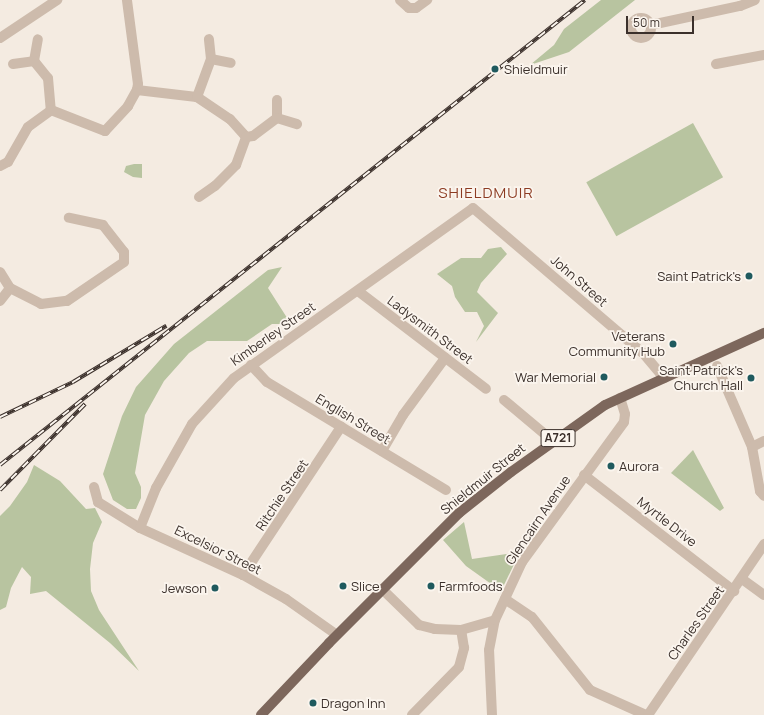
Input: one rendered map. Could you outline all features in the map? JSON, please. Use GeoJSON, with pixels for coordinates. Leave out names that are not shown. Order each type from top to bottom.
{"type":"FeatureCollection","features":[{"type":"Feature","properties":{"kind":"main road","name":"Shieldmuir Street"},"geometry":{"type":"LineString","coordinates":[[382,589],[459,513],[553,441],[605,405],[764,333]]}},
{"type":"Feature","properties":{"kind":"main road","name":"A721"},"geometry":{"type":"LineString","coordinates":[[261,715],[337,634],[382,589]]}},
{"type":"Feature","properties":{"kind":"street"},"geometry":{"type":"LineString","coordinates":[[0,38],[57,0]]}},
{"type":"Feature","properties":{"kind":"street"},"geometry":{"type":"LineString","coordinates":[[51,110],[105,131],[128,106],[137,90],[127,0]]}},
{"type":"Feature","properties":{"kind":"street"},"geometry":{"type":"LineString","coordinates":[[400,0],[409,8],[416,8],[427,0]]}},
{"type":"Feature","properties":{"kind":"street"},"geometry":{"type":"LineString","coordinates":[[651,25],[755,0]]}},
{"type":"Feature","properties":{"kind":"street"},"geometry":{"type":"LineString","coordinates":[[38,39],[34,61],[48,78],[51,110]]}},
{"type":"Feature","properties":{"kind":"street"},"geometry":{"type":"LineString","coordinates":[[197,97],[211,59],[209,39]]}},
{"type":"Feature","properties":{"kind":"street"},"geometry":{"type":"LineString","coordinates":[[716,64],[764,55]]}},
{"type":"Feature","properties":{"kind":"street"},"geometry":{"type":"LineString","coordinates":[[211,59],[231,63]]}},
{"type":"Feature","properties":{"kind":"street"},"geometry":{"type":"LineString","coordinates":[[13,64],[34,61]]}},
{"type":"Feature","properties":{"kind":"street"},"geometry":{"type":"LineString","coordinates":[[137,90],[197,97],[230,119],[250,137]]}},
{"type":"Feature","properties":{"kind":"street"},"geometry":{"type":"LineString","coordinates":[[277,118],[278,100]]}},
{"type":"Feature","properties":{"kind":"street"},"geometry":{"type":"LineString","coordinates":[[0,166],[8,162],[28,127],[51,110]]}},
{"type":"Feature","properties":{"kind":"street"},"geometry":{"type":"LineString","coordinates":[[199,197],[215,186],[236,165],[250,137],[277,118]]}},
{"type":"Feature","properties":{"kind":"street"},"geometry":{"type":"LineString","coordinates":[[277,118],[296,124]]}},
{"type":"Feature","properties":{"kind":"street","name":"Kimberley Street"},"geometry":{"type":"LineString","coordinates":[[140,528],[156,488],[192,424],[210,402],[251,365],[358,291],[473,208]]}},
{"type":"Feature","properties":{"kind":"street","name":"John Street"},"geometry":{"type":"LineString","coordinates":[[473,208],[643,354],[664,378]]}},
{"type":"Feature","properties":{"kind":"street"},"geometry":{"type":"LineString","coordinates":[[0,272],[10,288],[41,304],[67,301],[124,262],[124,252],[103,225],[69,218]]}},
{"type":"Feature","properties":{"kind":"street"},"geometry":{"type":"LineString","coordinates":[[0,301],[10,288]]}},
{"type":"Feature","properties":{"kind":"street","name":"Ladysmith Street"},"geometry":{"type":"LineString","coordinates":[[358,291],[486,389]]}},
{"type":"Feature","properties":{"kind":"street"},"geometry":{"type":"LineString","coordinates":[[382,451],[403,415],[445,358]]}},
{"type":"Feature","properties":{"kind":"street","name":"English Street"},"geometry":{"type":"LineString","coordinates":[[251,365],[267,382],[446,490]]}},
{"type":"Feature","properties":{"kind":"street"},"geometry":{"type":"LineString","coordinates":[[717,366],[752,447],[760,491],[764,496]]}},
{"type":"Feature","properties":{"kind":"street","name":"Glencairn Avenue"},"geometry":{"type":"LineString","coordinates":[[492,715],[489,650],[495,620],[522,562],[624,422],[625,414],[620,398]]}},
{"type":"Feature","properties":{"kind":"street"},"geometry":{"type":"LineString","coordinates":[[504,400],[553,441]]}},
{"type":"Feature","properties":{"kind":"street","name":"Ritchie Street"},"geometry":{"type":"LineString","coordinates":[[243,575],[341,427]]}},
{"type":"Feature","properties":{"kind":"street"},"geometry":{"type":"LineString","coordinates":[[752,447],[764,442]]}},
{"type":"Feature","properties":{"kind":"street","name":"Myrtle Drive"},"geometry":{"type":"LineString","coordinates":[[584,475],[734,591]]}},
{"type":"Feature","properties":{"kind":"street","name":"Excelsior Street"},"geometry":{"type":"LineString","coordinates":[[94,487],[98,502],[140,528],[243,575],[286,599],[337,634]]}},
{"type":"Feature","properties":{"kind":"street","name":"Charles Street"},"geometry":{"type":"LineString","coordinates":[[647,715],[734,591],[764,544]]}},
{"type":"Feature","properties":{"kind":"street"},"geometry":{"type":"LineString","coordinates":[[742,579],[764,594]]}},
{"type":"Feature","properties":{"kind":"street"},"geometry":{"type":"LineString","coordinates":[[382,589],[419,625],[435,629],[461,630],[495,620]]}},
{"type":"Feature","properties":{"kind":"street"},"geometry":{"type":"LineString","coordinates":[[506,599],[532,617],[590,690],[647,715]]}},
{"type":"Feature","properties":{"kind":"street"},"geometry":{"type":"LineString","coordinates":[[412,715],[459,667],[464,648],[461,630]]}},
{"type":"Feature","properties":{"kind":"green space"},"geometry":{"type":"Polygon","coordinates":[[[601,0],[635,0],[569,52],[530,65],[554,45],[564,29],[601,0]]]}},
{"type":"Feature","properties":{"kind":"green space"},"geometry":{"type":"Polygon","coordinates":[[[693,123],[723,177],[616,236],[586,182],[693,123]]]}},
{"type":"Feature","properties":{"kind":"green space"},"geometry":{"type":"Polygon","coordinates":[[[142,164],[142,178],[133,177],[124,172],[126,166],[142,164]]]}},
{"type":"Feature","properties":{"kind":"green space"},"geometry":{"type":"Polygon","coordinates":[[[501,247],[507,254],[481,283],[477,292],[498,313],[476,342],[484,326],[477,312],[465,312],[455,297],[452,286],[437,274],[461,258],[481,258],[488,249],[501,247]]]}},
{"type":"Feature","properties":{"kind":"green space"},"geometry":{"type":"Polygon","coordinates":[[[282,267],[268,288],[291,324],[272,324],[247,341],[207,341],[189,353],[164,381],[145,415],[135,473],[141,487],[141,498],[136,509],[127,509],[113,500],[103,474],[122,416],[136,387],[174,344],[268,270],[282,267]]]}},
{"type":"Feature","properties":{"kind":"green space"},"geometry":{"type":"Polygon","coordinates":[[[693,450],[724,508],[720,511],[671,473],[693,450]]]}},
{"type":"Feature","properties":{"kind":"green space"},"geometry":{"type":"Polygon","coordinates":[[[34,465],[60,481],[86,509],[95,508],[102,522],[93,543],[90,569],[91,591],[99,610],[139,671],[110,643],[46,591],[30,594],[31,577],[22,567],[11,588],[6,607],[0,610],[0,516],[10,506],[27,482],[34,465]]]}},
{"type":"Feature","properties":{"kind":"green space"},"geometry":{"type":"Polygon","coordinates":[[[464,522],[472,559],[520,552],[501,591],[466,566],[443,540],[464,522]]]}},
{"type":"Feature","properties":{"kind":"railway"},"geometry":{"type":"LineString","coordinates":[[0,465],[585,0]]}},
{"type":"Feature","properties":{"kind":"railway"},"geometry":{"type":"LineString","coordinates":[[0,417],[73,382],[166,326]]}},
{"type":"Feature","properties":{"kind":"railway"},"geometry":{"type":"LineString","coordinates":[[0,490],[85,404]]}},
{"type":"Feature","properties":{"kind":"place","name":"Shieldmuir"},"geometry":{"type":"Point","coordinates":[495,69]}},
{"type":"Feature","properties":{"kind":"place","name":"Saint Patrick's"},"geometry":{"type":"Point","coordinates":[749,276]}},
{"type":"Feature","properties":{"kind":"place","name":"Veterans Community Hub"},"geometry":{"type":"Point","coordinates":[673,344]}},
{"type":"Feature","properties":{"kind":"place","name":"War Memorial"},"geometry":{"type":"Point","coordinates":[604,377]}},
{"type":"Feature","properties":{"kind":"place","name":"Saint Patrick's Church Hall"},"geometry":{"type":"Point","coordinates":[751,378]}},
{"type":"Feature","properties":{"kind":"place","name":"Aurora"},"geometry":{"type":"Point","coordinates":[611,466]}},
{"type":"Feature","properties":{"kind":"place","name":"Slice"},"geometry":{"type":"Point","coordinates":[343,586]}},
{"type":"Feature","properties":{"kind":"place","name":"Farmfoods"},"geometry":{"type":"Point","coordinates":[431,586]}},
{"type":"Feature","properties":{"kind":"place","name":"Jewson"},"geometry":{"type":"Point","coordinates":[215,588]}},
{"type":"Feature","properties":{"kind":"place","name":"Dragon Inn"},"geometry":{"type":"Point","coordinates":[313,703]}},
{"type":"Feature","properties":{"kind":"district","name":"SHIELDMUIR"},"geometry":{"type":"Point","coordinates":[486,193]}}]}
